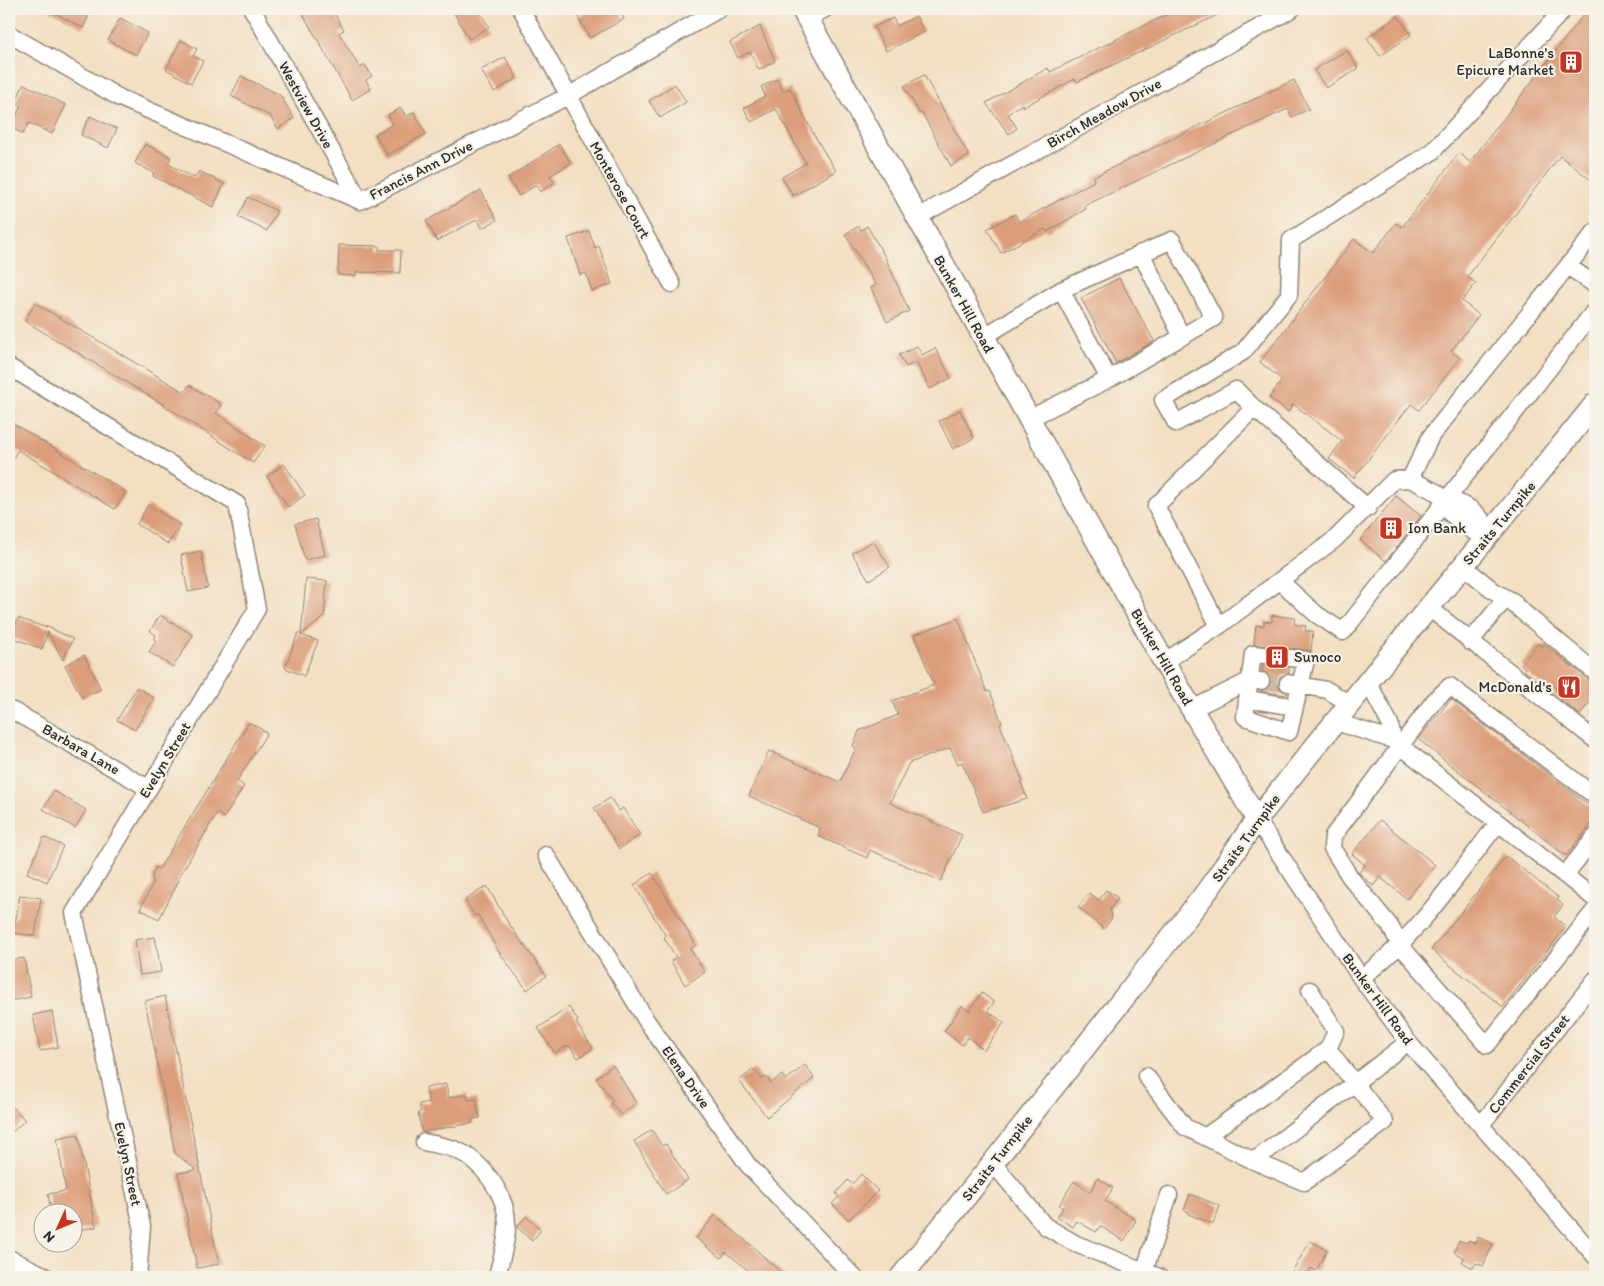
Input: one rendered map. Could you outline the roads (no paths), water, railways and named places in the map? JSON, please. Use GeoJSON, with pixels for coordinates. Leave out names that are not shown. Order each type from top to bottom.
{"type":"FeatureCollection","features":[{"type":"Feature","properties":{"kind":"main road","name":"Bunker Hill Road"},"geometry":{"type":"LineString","coordinates":[[805,14],[916,218],[1164,662],[1257,820]]}},
{"type":"Feature","properties":{"kind":"main road","name":"Straits Turnpike"},"geometry":{"type":"LineString","coordinates":[[901,1277],[1215,881],[1257,820],[1428,607],[1595,404]]}},
{"type":"Feature","properties":{"kind":"main road"},"geometry":{"type":"LineString","coordinates":[[9,1261],[42,1277]]}},
{"type":"Feature","properties":{"kind":"street","name":"Westview Drive"},"geometry":{"type":"LineString","coordinates":[[252,9],[360,201]]}},
{"type":"Feature","properties":{"kind":"street","name":"Monterose Court"},"geometry":{"type":"LineString","coordinates":[[521,9],[672,284]]}},
{"type":"Feature","properties":{"kind":"street","name":"Francis Ann Drive"},"geometry":{"type":"LineString","coordinates":[[9,34],[120,98],[360,201],[568,96],[719,9]]}},
{"type":"Feature","properties":{"kind":"street"},"geometry":{"type":"LineString","coordinates":[[805,14],[826,9]]}},
{"type":"Feature","properties":{"kind":"street","name":"Birch Meadow Drive"},"geometry":{"type":"LineString","coordinates":[[916,218],[1292,9]]}},
{"type":"Feature","properties":{"kind":"street"},"geometry":{"type":"LineString","coordinates":[[1368,508],[1236,390],[1176,423],[1163,400],[1243,352],[1289,295],[1291,240],[1432,152],[1564,9]]}},
{"type":"Feature","properties":{"kind":"street"},"geometry":{"type":"LineString","coordinates":[[1410,479],[1431,436],[1595,232]]}},
{"type":"Feature","properties":{"kind":"street"},"geometry":{"type":"LineString","coordinates":[[982,337],[1061,290],[1172,240],[1214,318],[1108,378],[1028,419]]}},
{"type":"Feature","properties":{"kind":"street"},"geometry":{"type":"LineString","coordinates":[[1141,254],[1182,337]]}},
{"type":"Feature","properties":{"kind":"street"},"geometry":{"type":"LineString","coordinates":[[1568,266],[1595,285]]}},
{"type":"Feature","properties":{"kind":"street"},"geometry":{"type":"LineString","coordinates":[[1061,290],[1108,378]]}},
{"type":"Feature","properties":{"kind":"street"},"geometry":{"type":"LineString","coordinates":[[1280,581],[1316,614],[1343,632],[1595,310]]}},
{"type":"Feature","properties":{"kind":"street","name":"Evelyn Street"},"geometry":{"type":"LineString","coordinates":[[9,367],[237,504],[257,609],[74,913],[142,1226],[138,1277]]}},
{"type":"Feature","properties":{"kind":"street"},"geometry":{"type":"LineString","coordinates":[[1219,626],[1156,506],[1254,408]]}},
{"type":"Feature","properties":{"kind":"street"},"geometry":{"type":"LineString","coordinates":[[1164,662],[1219,626],[1334,540],[1394,480],[1410,479],[1436,492],[1446,500],[1451,514],[1466,526],[1474,532],[1489,534]]}},
{"type":"Feature","properties":{"kind":"street"},"geometry":{"type":"LineString","coordinates":[[1463,566],[1494,592],[1523,606],[1595,659]]}},
{"type":"Feature","properties":{"kind":"street"},"geometry":{"type":"LineString","coordinates":[[1470,642],[1506,598]]}},
{"type":"Feature","properties":{"kind":"street"},"geometry":{"type":"LineString","coordinates":[[1506,598],[1595,672]]}},
{"type":"Feature","properties":{"kind":"street"},"geometry":{"type":"LineString","coordinates":[[1428,607],[1595,740]]}},
{"type":"Feature","properties":{"kind":"street"},"geometry":{"type":"LineString","coordinates":[[1264,655],[1253,654],[1255,681],[1247,699],[1246,717],[1289,732],[1295,707],[1294,684],[1306,660],[1290,658]]}},
{"type":"Feature","properties":{"kind":"street"},"geometry":{"type":"LineString","coordinates":[[1192,710],[1255,681]]}},
{"type":"Feature","properties":{"kind":"street"},"geometry":{"type":"LineString","coordinates":[[1368,682],[1390,724],[1397,744]]}},
{"type":"Feature","properties":{"kind":"street"},"geometry":{"type":"LineString","coordinates":[[1294,684],[1327,690],[1350,704]]}},
{"type":"Feature","properties":{"kind":"street"},"geometry":{"type":"LineString","coordinates":[[1595,796],[1450,686],[1397,744],[1332,836],[1332,848],[1350,876],[1390,926],[1400,945],[1487,1045],[1595,910]]}},
{"type":"Feature","properties":{"kind":"street"},"geometry":{"type":"LineString","coordinates":[[1247,699],[1295,707]]}},
{"type":"Feature","properties":{"kind":"street","name":"Barbara Lane"},"geometry":{"type":"LineString","coordinates":[[13,711],[148,788]]}},
{"type":"Feature","properties":{"kind":"street"},"geometry":{"type":"LineString","coordinates":[[1336,722],[1397,744],[1595,899]]}},
{"type":"Feature","properties":{"kind":"street","name":"Bunker Hill Road"},"geometry":{"type":"LineString","coordinates":[[1257,820],[1361,978],[1408,1042],[1595,1256]]}},
{"type":"Feature","properties":{"kind":"street"},"geometry":{"type":"LineString","coordinates":[[1361,978],[1400,945],[1498,823]]}},
{"type":"Feature","properties":{"kind":"street"},"geometry":{"type":"LineString","coordinates":[[1565,875],[1595,837]]}},
{"type":"Feature","properties":{"kind":"street","name":"Elena Drive"},"geometry":{"type":"LineString","coordinates":[[546,855],[646,1020],[748,1165],[854,1277]]}},
{"type":"Feature","properties":{"kind":"street","name":"Commercial Street"},"geometry":{"type":"LineString","coordinates":[[1481,1125],[1595,980]]}},
{"type":"Feature","properties":{"kind":"street"},"geometry":{"type":"LineString","coordinates":[[1205,1137],[1328,1049],[1336,1031],[1310,990]]}},
{"type":"Feature","properties":{"kind":"street"},"geometry":{"type":"LineString","coordinates":[[1254,1161],[1408,1042]]}},
{"type":"Feature","properties":{"kind":"street"},"geometry":{"type":"LineString","coordinates":[[1146,1076],[1185,1128],[1254,1161],[1304,1182],[1385,1122],[1328,1049]]}},
{"type":"Feature","properties":{"kind":"street"},"geometry":{"type":"LineString","coordinates":[[424,1142],[455,1150],[478,1166],[490,1179],[501,1197],[507,1209],[508,1227],[496,1277]]}},
{"type":"Feature","properties":{"kind":"street"},"geometry":{"type":"LineString","coordinates":[[993,1163],[1045,1226],[1076,1244],[1151,1274],[1169,1195]]}},
{"type":"Feature","properties":{"kind":"tunnel"},"geometry":{"type":"LineString","coordinates":[[1264,655],[1290,658]]}},
{"type":"Feature","properties":{"kind":"tunnel"},"geometry":{"type":"LineString","coordinates":[[1261,681],[1288,683]]}},
{"type":"Feature","properties":{"kind":"place","name":"LaBonne's Epicure Market"},"geometry":{"type":"Point","coordinates":[1571,62]}},
{"type":"Feature","properties":{"kind":"place","name":"Ion Bank"},"geometry":{"type":"Point","coordinates":[1391,528]}},
{"type":"Feature","properties":{"kind":"place","name":"Sunoco"},"geometry":{"type":"Point","coordinates":[1277,657]}},
{"type":"Feature","properties":{"kind":"place","name":"McDonald's"},"geometry":{"type":"Point","coordinates":[1569,687]}}]}
